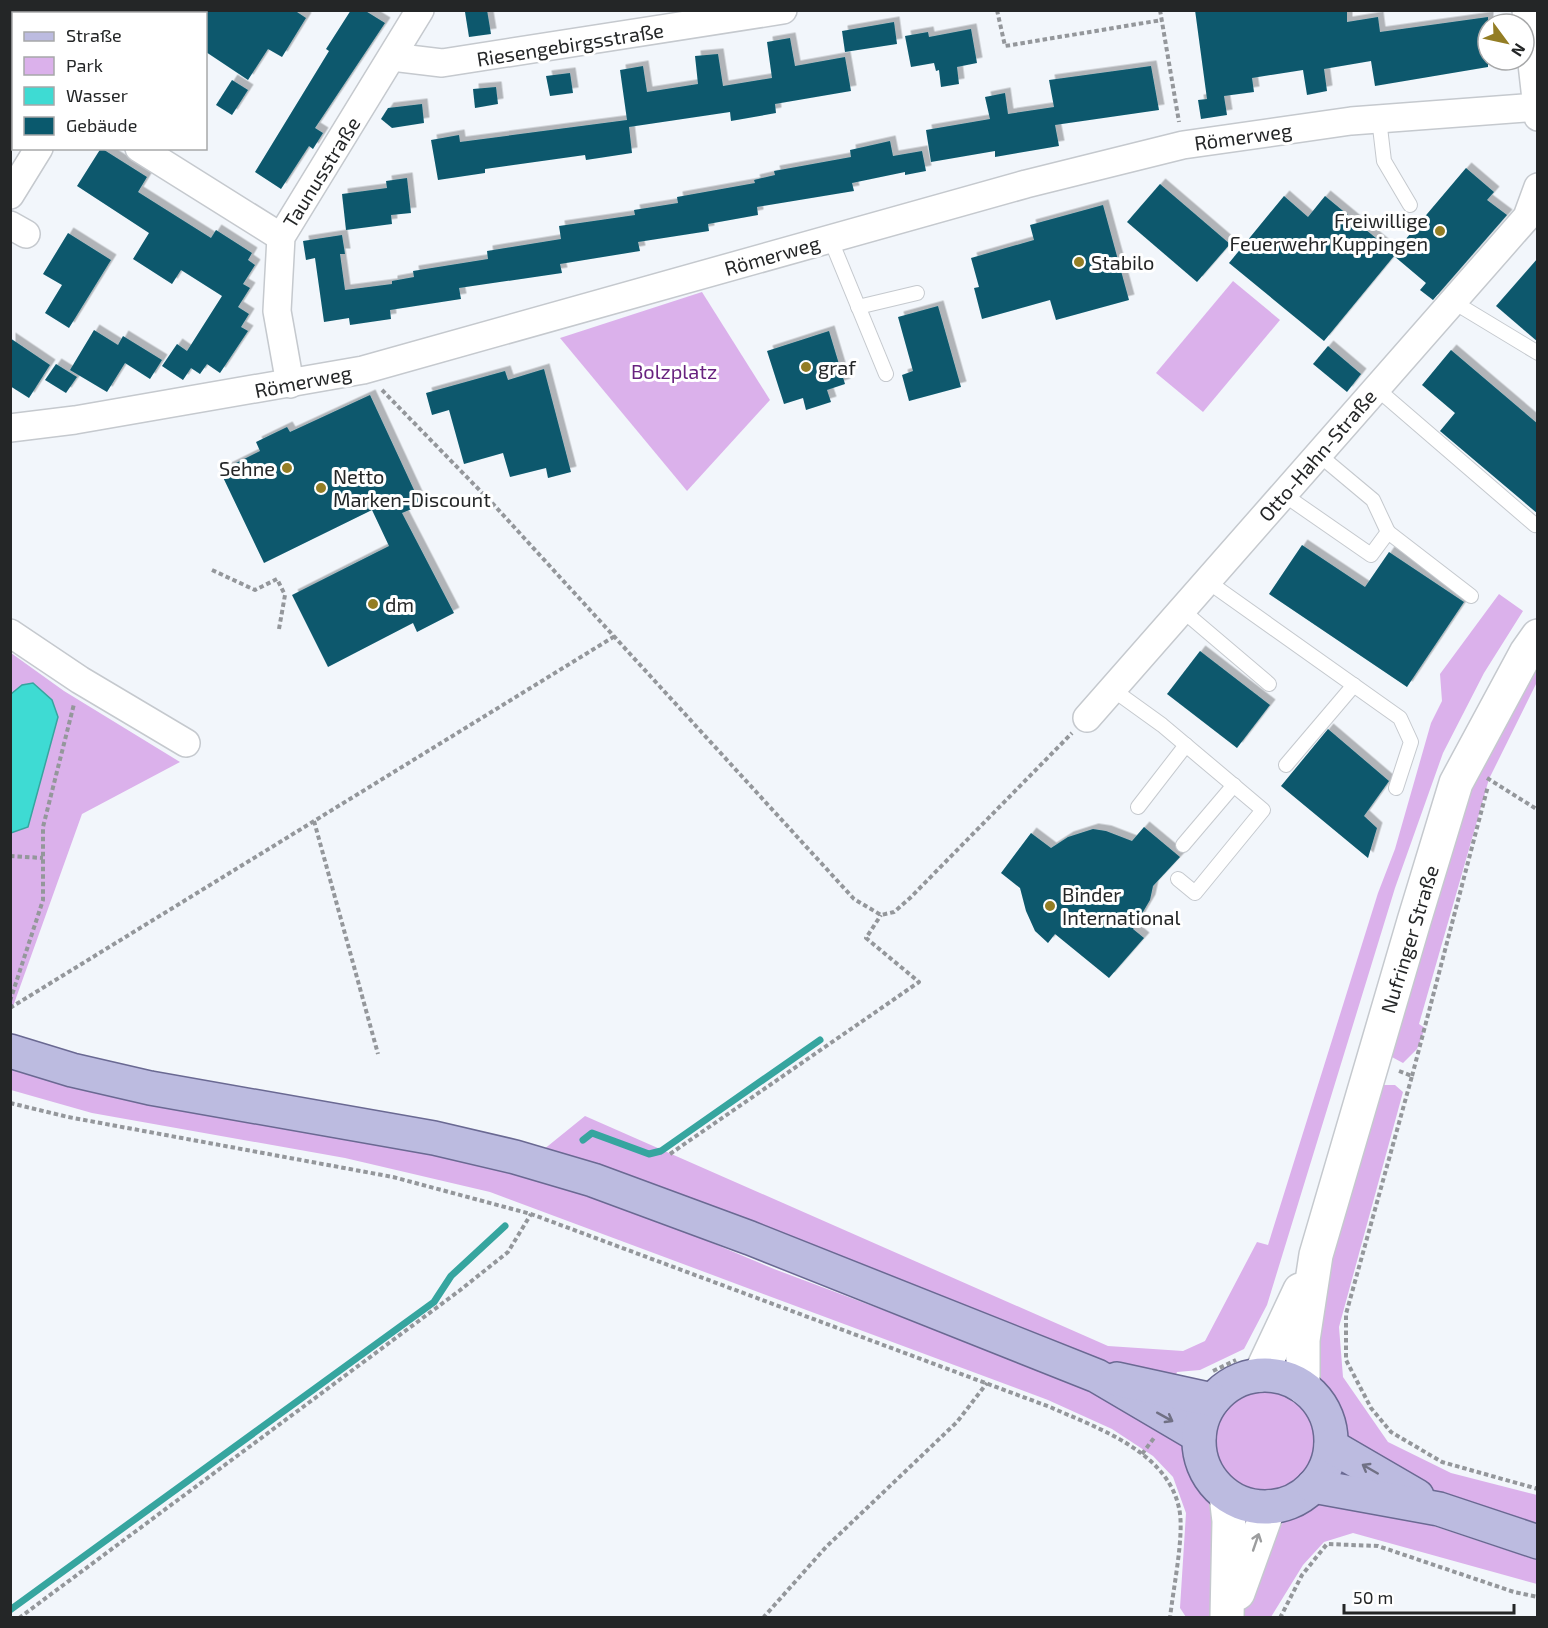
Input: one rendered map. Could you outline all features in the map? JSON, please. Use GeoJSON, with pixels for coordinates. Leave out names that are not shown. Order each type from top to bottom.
{"type":"FeatureCollection","features":[{"type":"Feature","properties":{"kind":"main road"},"geometry":{"type":"LineString","coordinates":[[10,1051],[111,1080],[191,1096],[394,1129],[550,1167],[750,1238],[1097,1376],[1199,1436]]}},
{"type":"Feature","properties":{"kind":"main road"},"geometry":{"type":"LineString","coordinates":[[1260,1375],[1281,1377],[1303,1387],[1314,1395],[1324,1411],[1330,1428],[1331,1446],[1327,1466],[1313,1486],[1296,1500],[1269,1507],[1250,1506],[1226,1495],[1216,1485],[1202,1462],[1199,1436],[1203,1417],[1213,1400],[1232,1383],[1260,1375]]}},
{"type":"Feature","properties":{"kind":"main road"},"geometry":{"type":"LineString","coordinates":[[1097,1376],[1213,1400]]}},
{"type":"Feature","properties":{"kind":"main road"},"geometry":{"type":"LineString","coordinates":[[1331,1446],[1439,1509]]}},
{"type":"Feature","properties":{"kind":"main road"},"geometry":{"type":"LineString","coordinates":[[1313,1486],[1439,1509],[1538,1542]]}},
{"type":"Feature","properties":{"kind":"street","name":"Taunusstraße"},"geometry":{"type":"LineString","coordinates":[[290,384],[277,311],[281,237],[420,10]]}},
{"type":"Feature","properties":{"kind":"street","name":"Riesengebirgsstraße"},"geometry":{"type":"LineString","coordinates":[[392,57],[442,63],[783,10]]}},
{"type":"Feature","properties":{"kind":"street"},"geometry":{"type":"LineString","coordinates":[[1526,10],[1537,110]]}},
{"type":"Feature","properties":{"kind":"street","name":"Römerweg"},"geometry":{"type":"LineString","coordinates":[[10,428],[75,420],[363,370],[1026,184],[1183,145],[1379,119],[1537,110]]}},
{"type":"Feature","properties":{"kind":"street"},"geometry":{"type":"LineString","coordinates":[[10,195],[38,150]]}},
{"type":"Feature","properties":{"kind":"street"},"geometry":{"type":"LineString","coordinates":[[142,150],[281,237]]}},
{"type":"Feature","properties":{"kind":"street","name":"Otto-Hahn-Straße"},"geometry":{"type":"LineString","coordinates":[[1087,718],[1452,301],[1532,222],[1538,187]]}},
{"type":"Feature","properties":{"kind":"street"},"geometry":{"type":"LineString","coordinates":[[10,633],[80,680],[186,743]]}},
{"type":"Feature","properties":{"kind":"street","name":"Nufringer Straße"},"geometry":{"type":"LineString","coordinates":[[1303,1387],[1303,1340],[1316,1255],[1456,783],[1482,772],[1538,636]]}},
{"type":"Feature","properties":{"kind":"street","name":"Nufringer Straße"},"geometry":{"type":"LineString","coordinates":[[1260,1375],[1316,1255]]}},
{"type":"Feature","properties":{"kind":"street"},"geometry":{"type":"LineString","coordinates":[[1226,1495],[1230,1530],[1229,1617]]}},
{"type":"Feature","properties":{"kind":"street"},"geometry":{"type":"LineString","coordinates":[[1229,1617],[1269,1507]]}},
{"type":"Feature","properties":{"kind":"lane"},"geometry":{"type":"LineString","coordinates":[[1379,119],[1384,161],[1410,205]]}},
{"type":"Feature","properties":{"kind":"lane"},"geometry":{"type":"LineString","coordinates":[[830,238],[886,374]]}},
{"type":"Feature","properties":{"kind":"lane"},"geometry":{"type":"LineString","coordinates":[[858,307],[917,293]]}},
{"type":"Feature","properties":{"kind":"lane"},"geometry":{"type":"LineString","coordinates":[[1452,301],[1538,353]]}},
{"type":"Feature","properties":{"kind":"lane"},"geometry":{"type":"LineString","coordinates":[[1376,388],[1535,525],[1538,523]]}},
{"type":"Feature","properties":{"kind":"lane"},"geometry":{"type":"LineString","coordinates":[[1318,454],[1374,500],[1388,532],[1471,596]]}},
{"type":"Feature","properties":{"kind":"lane"},"geometry":{"type":"LineString","coordinates":[[1283,494],[1371,555],[1388,532]]}},
{"type":"Feature","properties":{"kind":"lane"},"geometry":{"type":"LineString","coordinates":[[1207,581],[1400,718],[1411,742],[1396,788]]}},
{"type":"Feature","properties":{"kind":"lane"},"geometry":{"type":"LineString","coordinates":[[1182,610],[1269,684]]}},
{"type":"Feature","properties":{"kind":"lane"},"geometry":{"type":"LineString","coordinates":[[1286,765],[1354,685]]}},
{"type":"Feature","properties":{"kind":"lane"},"geometry":{"type":"LineString","coordinates":[[1112,689],[1186,745],[1263,810],[1195,893],[1178,879]]}},
{"type":"Feature","properties":{"kind":"lane"},"geometry":{"type":"LineString","coordinates":[[1138,807],[1186,745]]}},
{"type":"Feature","properties":{"kind":"lane"},"geometry":{"type":"LineString","coordinates":[[1183,845],[1234,785]]}},
{"type":"Feature","properties":{"kind":"path"},"geometry":{"type":"LineString","coordinates":[[997,10],[1005,46],[1162,20]]}},
{"type":"Feature","properties":{"kind":"path"},"geometry":{"type":"LineString","coordinates":[[1160,10],[1183,145]]}},
{"type":"Feature","properties":{"kind":"path"},"geometry":{"type":"LineString","coordinates":[[363,370],[494,505],[854,899],[881,915],[894,912],[910,898],[1087,718]]}},
{"type":"Feature","properties":{"kind":"path"},"geometry":{"type":"LineString","coordinates":[[212,570],[255,590],[277,579],[285,596],[279,629]]}},
{"type":"Feature","properties":{"kind":"path"},"geometry":{"type":"LineString","coordinates":[[10,1008],[615,636]]}},
{"type":"Feature","properties":{"kind":"path"},"geometry":{"type":"LineString","coordinates":[[10,1001],[43,900],[43,827],[80,680]]}},
{"type":"Feature","properties":{"kind":"path"},"geometry":{"type":"LineString","coordinates":[[1538,810],[1482,772],[1412,1076],[1346,1314],[1346,1360],[1371,1408],[1391,1432],[1442,1462],[1538,1489]]}},
{"type":"Feature","properties":{"kind":"path"},"geometry":{"type":"LineString","coordinates":[[314,821],[378,1054]]}},
{"type":"Feature","properties":{"kind":"path"},"geometry":{"type":"LineString","coordinates":[[10,856],[43,858]]}},
{"type":"Feature","properties":{"kind":"path"},"geometry":{"type":"LineString","coordinates":[[670,1154],[919,982],[866,938],[881,915]]}},
{"type":"Feature","properties":{"kind":"path"},"geometry":{"type":"LineString","coordinates":[[1372,1063],[1412,1076]]}},
{"type":"Feature","properties":{"kind":"path"},"geometry":{"type":"LineString","coordinates":[[10,1103],[68,1117],[393,1177],[531,1214],[987,1383],[1111,1434],[1142,1454],[1167,1478],[1180,1508],[1170,1617]]}},
{"type":"Feature","properties":{"kind":"path"},"geometry":{"type":"LineString","coordinates":[[19,1617],[459,1291],[508,1252],[531,1214]]}},
{"type":"Feature","properties":{"kind":"path"},"geometry":{"type":"LineString","coordinates":[[763,1617],[826,1547],[957,1422],[987,1383]]}},
{"type":"Feature","properties":{"kind":"path"},"geometry":{"type":"LineString","coordinates":[[1280,1617],[1302,1575],[1327,1544],[1378,1546],[1514,1592],[1538,1597]]}},
{"type":"Feature","properties":{"kind":"green space"},"geometry":{"type":"Polygon","coordinates":[[[1233,281],[1280,320],[1203,412],[1156,373],[1233,281]]]}},
{"type":"Feature","properties":{"kind":"green space","name":"Bolzplatz"},"geometry":{"type":"Polygon","coordinates":[[[702,292],[770,400],[687,491],[560,338],[702,292]]]}},
{"type":"Feature","properties":{"kind":"green space"},"geometry":{"type":"Polygon","coordinates":[[[1499,594],[1523,611],[1484,673],[1443,753],[1395,888],[1267,1305],[1244,1349],[1200,1370],[1177,1372],[1173,1382],[1144,1376],[543,1150],[585,1116],[1108,1346],[1183,1351],[1205,1341],[1257,1242],[1268,1245],[1378,893],[1395,849],[1431,723],[1442,701],[1440,674],[1499,594]]]}},
{"type":"Feature","properties":{"kind":"green space"},"geometry":{"type":"Polygon","coordinates":[[[11,653],[64,691],[180,762],[82,814],[11,1012],[11,653]]]}},
{"type":"Feature","properties":{"kind":"green space"},"geometry":{"type":"Polygon","coordinates":[[[1537,664],[1537,682],[1489,779],[1419,1024],[1425,1028],[1417,1049],[1403,1063],[1390,1056],[1451,834],[1480,763],[1537,664]]]}},
{"type":"Feature","properties":{"kind":"green space"},"geometry":{"type":"Polygon","coordinates":[[[10,1065],[422,1149],[522,1172],[641,1213],[774,1269],[1032,1366],[1135,1411],[1172,1432],[1190,1458],[1222,1519],[1214,1617],[1186,1617],[1180,1608],[1186,1513],[1173,1477],[1153,1456],[1112,1429],[1048,1400],[490,1192],[345,1158],[92,1113],[11,1090],[10,1065]]]}},
{"type":"Feature","properties":{"kind":"green space"},"geometry":{"type":"Polygon","coordinates":[[[1384,1085],[1395,1085],[1403,1092],[1339,1327],[1343,1377],[1388,1442],[1451,1473],[1537,1495],[1537,1528],[1435,1494],[1347,1448],[1341,1429],[1313,1373],[1315,1300],[1375,1093],[1384,1085]]]}},
{"type":"Feature","properties":{"kind":"green space"},"geometry":{"type":"Polygon","coordinates":[[[1266,1386],[1287,1390],[1305,1402],[1317,1420],[1321,1441],[1317,1462],[1305,1480],[1287,1492],[1266,1496],[1245,1492],[1227,1480],[1215,1462],[1211,1441],[1215,1420],[1227,1402],[1245,1390],[1266,1386]]]}},
{"type":"Feature","properties":{"kind":"green space"},"geometry":{"type":"Polygon","coordinates":[[[1348,1504],[1406,1517],[1537,1560],[1537,1584],[1353,1533],[1324,1542],[1303,1565],[1271,1617],[1241,1618],[1265,1550],[1285,1521],[1298,1511],[1315,1505],[1348,1504]]]}},
{"type":"Feature","properties":{"kind":"water"},"geometry":{"type":"Polygon","coordinates":[[[33,683],[52,700],[58,717],[28,827],[11,833],[11,694],[22,685],[33,683]]]}},
{"type":"Feature","properties":{"kind":"building"},"geometry":{"type":"Polygon","coordinates":[[[206,10],[294,10],[306,18],[282,57],[268,49],[248,80],[207,53],[206,10]]]}},
{"type":"Feature","properties":{"kind":"building"},"geometry":{"type":"Polygon","coordinates":[[[351,10],[364,10],[385,23],[315,128],[323,133],[313,149],[309,146],[281,189],[255,172],[329,51],[326,49],[351,10]]]}},
{"type":"Feature","properties":{"kind":"building"},"geometry":{"type":"Polygon","coordinates":[[[487,10],[491,34],[469,37],[465,12],[487,10]]]}},
{"type":"Feature","properties":{"kind":"building"},"geometry":{"type":"Polygon","coordinates":[[[1195,10],[1347,10],[1347,22],[1378,17],[1380,32],[1476,19],[1476,69],[1375,86],[1371,61],[1324,69],[1327,91],[1307,95],[1303,70],[1252,78],[1254,92],[1224,96],[1227,115],[1201,119],[1198,100],[1207,99],[1195,10]]]}},
{"type":"Feature","properties":{"kind":"building"},"geometry":{"type":"Polygon","coordinates":[[[894,22],[897,44],[845,52],[842,31],[894,22]]]}},
{"type":"Feature","properties":{"kind":"building"},"geometry":{"type":"Polygon","coordinates":[[[971,29],[977,63],[957,67],[959,84],[941,87],[939,70],[936,71],[934,63],[911,67],[905,36],[928,32],[929,37],[971,29]]]}},
{"type":"Feature","properties":{"kind":"building"},"geometry":{"type":"Polygon","coordinates":[[[790,38],[795,66],[845,57],[851,91],[775,104],[776,113],[731,121],[730,112],[629,127],[632,153],[586,160],[585,155],[485,169],[485,173],[438,180],[431,140],[459,135],[460,142],[627,120],[620,70],[643,66],[647,92],[698,84],[695,56],[718,54],[723,86],[772,78],[767,42],[790,38]]]}},
{"type":"Feature","properties":{"kind":"building"},"geometry":{"type":"Polygon","coordinates":[[[1151,66],[1159,110],[1055,125],[1059,146],[995,157],[995,151],[931,162],[926,130],[990,119],[985,97],[1005,93],[1008,114],[1054,107],[1049,80],[1151,66]]]}},
{"type":"Feature","properties":{"kind":"building"},"geometry":{"type":"Polygon","coordinates":[[[570,73],[573,93],[550,96],[546,76],[570,73]]]}},
{"type":"Feature","properties":{"kind":"building"},"geometry":{"type":"Polygon","coordinates":[[[232,80],[248,90],[232,115],[216,105],[232,80]]]}},
{"type":"Feature","properties":{"kind":"building"},"geometry":{"type":"Polygon","coordinates":[[[496,87],[498,104],[475,108],[473,89],[496,87]]]}},
{"type":"Feature","properties":{"kind":"building"},"geometry":{"type":"Polygon","coordinates":[[[422,104],[424,123],[392,128],[381,119],[388,108],[422,104]]]}},
{"type":"Feature","properties":{"kind":"building"},"geometry":{"type":"Polygon","coordinates":[[[890,141],[893,156],[922,151],[926,171],[905,175],[905,172],[852,183],[854,191],[757,207],[758,215],[708,224],[709,231],[638,242],[640,251],[560,264],[562,273],[459,288],[461,299],[390,310],[391,319],[350,325],[349,318],[324,322],[315,258],[306,260],[303,241],[342,235],[345,254],[340,254],[345,290],[392,284],[392,281],[414,277],[413,271],[488,259],[487,251],[561,239],[559,226],[635,215],[634,210],[678,203],[677,197],[755,183],[754,180],[775,175],[774,171],[851,157],[850,150],[890,141]]]}},
{"type":"Feature","properties":{"kind":"building"},"geometry":{"type":"Polygon","coordinates":[[[100,150],[104,150],[147,177],[138,192],[211,238],[216,230],[252,253],[248,260],[255,265],[243,284],[250,288],[238,307],[249,314],[241,327],[248,331],[220,373],[207,364],[200,374],[191,368],[183,380],[162,366],[177,344],[187,351],[222,296],[181,270],[172,284],[133,259],[149,233],[77,186],[100,150]]]}},
{"type":"Feature","properties":{"kind":"building"},"geometry":{"type":"Polygon","coordinates":[[[1466,168],[1494,192],[1487,200],[1507,215],[1433,300],[1420,290],[1426,283],[1394,256],[1324,341],[1229,263],[1284,196],[1308,217],[1325,196],[1394,253],[1466,168]]]}},
{"type":"Feature","properties":{"kind":"building"},"geometry":{"type":"Polygon","coordinates":[[[407,178],[411,213],[391,215],[392,224],[346,230],[342,194],[387,188],[386,181],[407,178]]]}},
{"type":"Feature","properties":{"kind":"building"},"geometry":{"type":"Polygon","coordinates":[[[1160,184],[1230,244],[1197,282],[1127,222],[1160,184]]]}},
{"type":"Feature","properties":{"kind":"building","name":"Stabilo"},"geometry":{"type":"Polygon","coordinates":[[[1103,205],[1129,300],[1056,320],[1050,300],[982,319],[974,288],[979,287],[971,258],[1034,240],[1030,225],[1103,205]]]}},
{"type":"Feature","properties":{"kind":"building"},"geometry":{"type":"Polygon","coordinates":[[[68,233],[111,260],[69,328],[45,313],[62,285],[43,274],[68,233]]]}},
{"type":"Feature","properties":{"kind":"building"},"geometry":{"type":"Polygon","coordinates":[[[1538,258],[1538,342],[1496,306],[1538,258]]]}},
{"type":"Feature","properties":{"kind":"building"},"geometry":{"type":"Polygon","coordinates":[[[938,306],[961,387],[909,401],[902,375],[913,371],[898,317],[938,306]]]}},
{"type":"Feature","properties":{"kind":"building"},"geometry":{"type":"Polygon","coordinates":[[[94,330],[118,345],[123,336],[162,360],[150,379],[125,363],[107,392],[70,370],[94,330]]]}},
{"type":"Feature","properties":{"kind":"building","name":"graf"},"geometry":{"type":"Polygon","coordinates":[[[829,331],[845,384],[827,390],[831,402],[806,410],[803,398],[784,404],[767,351],[829,331]]]}},
{"type":"Feature","properties":{"kind":"building"},"geometry":{"type":"Polygon","coordinates":[[[10,338],[50,365],[29,398],[10,386],[10,338]]]}},
{"type":"Feature","properties":{"kind":"building"},"geometry":{"type":"Polygon","coordinates":[[[1328,346],[1361,374],[1347,392],[1313,364],[1328,346]]]}},
{"type":"Feature","properties":{"kind":"building"},"geometry":{"type":"Polygon","coordinates":[[[1451,350],[1538,424],[1538,514],[1440,431],[1455,413],[1422,385],[1451,350]]]}},
{"type":"Feature","properties":{"kind":"building"},"geometry":{"type":"Polygon","coordinates":[[[56,364],[77,377],[66,393],[45,380],[56,364]]]}},
{"type":"Feature","properties":{"kind":"building"},"geometry":{"type":"Polygon","coordinates":[[[544,369],[571,472],[548,478],[546,468],[510,477],[503,453],[464,464],[449,410],[432,415],[426,393],[505,371],[508,380],[544,369]]]}},
{"type":"Feature","properties":{"kind":"building","name":"Netto Marken-Discount"},"geometry":{"type":"Polygon","coordinates":[[[370,395],[421,505],[402,513],[454,613],[417,632],[413,623],[328,667],[292,595],[389,546],[372,510],[264,563],[220,471],[260,451],[256,442],[287,427],[290,432],[370,395]]]}},
{"type":"Feature","properties":{"kind":"building"},"geometry":{"type":"Polygon","coordinates":[[[1302,545],[1365,587],[1389,552],[1464,602],[1407,687],[1269,594],[1302,545]]]}},
{"type":"Feature","properties":{"kind":"building"},"geometry":{"type":"Polygon","coordinates":[[[1200,651],[1270,705],[1237,748],[1167,694],[1200,651]]]}},
{"type":"Feature","properties":{"kind":"building"},"geometry":{"type":"Polygon","coordinates":[[[1328,729],[1389,781],[1364,816],[1377,828],[1368,858],[1281,786],[1328,729]]]}},
{"type":"Feature","properties":{"kind":"building","name":"Binder International"},"geometry":{"type":"Polygon","coordinates":[[[1144,827],[1180,857],[1153,886],[1150,900],[1133,929],[1144,938],[1109,978],[1055,934],[1048,943],[1035,931],[1026,911],[1020,888],[1001,873],[1031,833],[1051,848],[1068,837],[1093,829],[1106,831],[1132,841],[1144,827]]]}},
{"type":"Feature","properties":{"kind":"waterway"},"geometry":{"type":"LineString","coordinates":[[583,1140],[592,1133],[649,1154],[661,1151],[820,1040]]}},
{"type":"Feature","properties":{"kind":"waterway"},"geometry":{"type":"LineString","coordinates":[[10,1610],[434,1302],[451,1276],[505,1226]]}},
{"type":"Feature","properties":{"kind":"place","name":"Freiwillige Feuerwehr Kuppingen"},"geometry":{"type":"Point","coordinates":[1440,231]}},
{"type":"Feature","properties":{"kind":"place","name":"Stabilo"},"geometry":{"type":"Point","coordinates":[1079,262]}},
{"type":"Feature","properties":{"kind":"place","name":"graf"},"geometry":{"type":"Point","coordinates":[806,367]}},
{"type":"Feature","properties":{"kind":"place","name":"Sehne"},"geometry":{"type":"Point","coordinates":[287,468]}},
{"type":"Feature","properties":{"kind":"place","name":"Netto Marken-Discount"},"geometry":{"type":"Point","coordinates":[321,488]}},
{"type":"Feature","properties":{"kind":"place","name":"dm"},"geometry":{"type":"Point","coordinates":[373,604]}},
{"type":"Feature","properties":{"kind":"place","name":"Binder International"},"geometry":{"type":"Point","coordinates":[1050,906]}}]}
